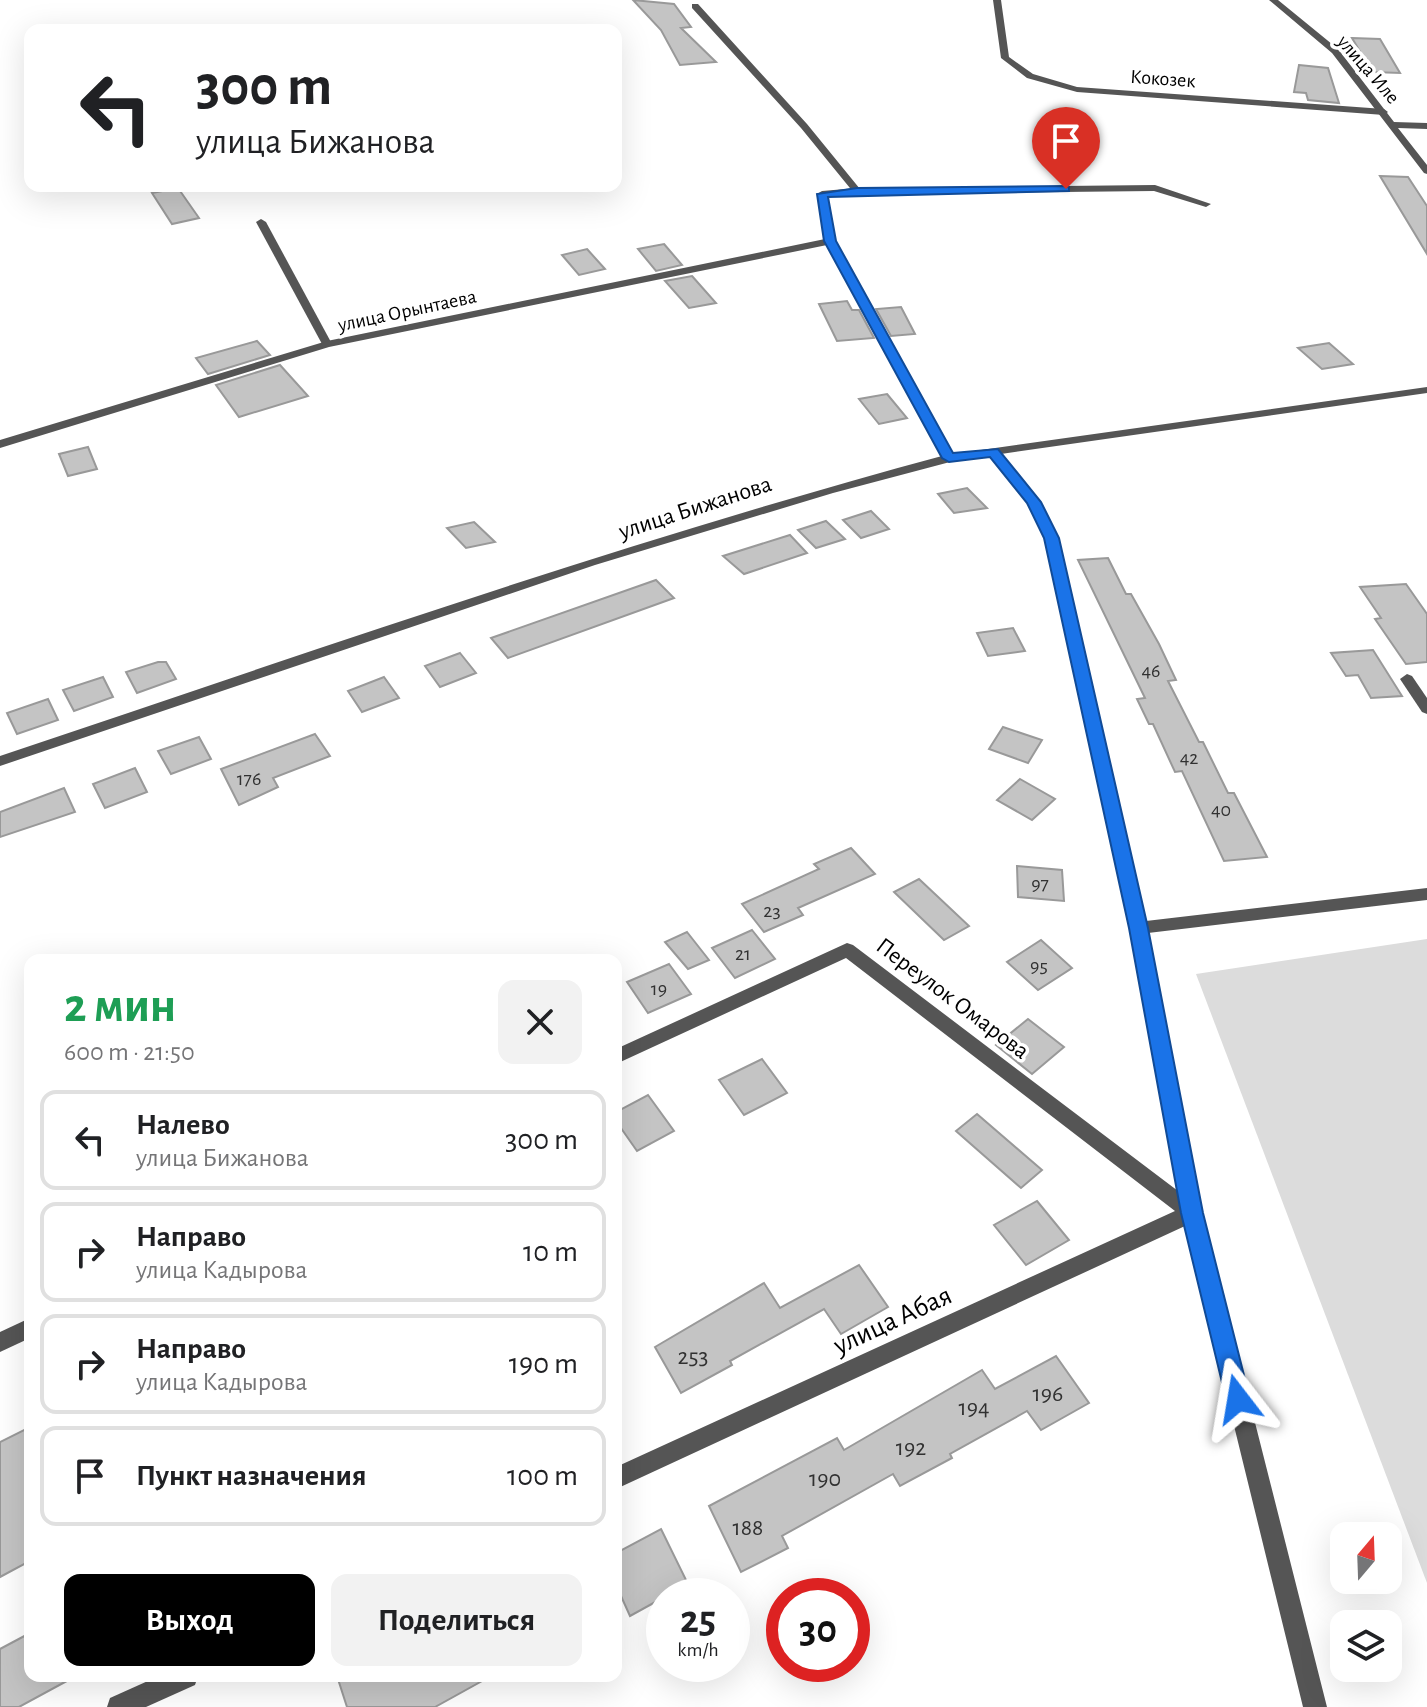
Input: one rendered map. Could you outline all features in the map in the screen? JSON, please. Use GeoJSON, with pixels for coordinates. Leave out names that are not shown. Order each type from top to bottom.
{"type":"FeatureCollection","features":[{"type":"Feature","properties":{"kind":"street","name":"Кокозек"},"geometry":{"type":"LineString","coordinates":[[997,0],[1005,58],[1030,76],[1077,89],[1384,112]]}},
{"type":"Feature","properties":{"kind":"street","name":"улица Иле"},"geometry":{"type":"LineString","coordinates":[[1273,0],[1335,51],[1427,171]]}},
{"type":"Feature","properties":{"kind":"street"},"geometry":{"type":"LineString","coordinates":[[695,6],[804,126],[857,191]]}},
{"type":"Feature","properties":{"kind":"street"},"geometry":{"type":"LineString","coordinates":[[1393,125],[1427,126]]}},
{"type":"Feature","properties":{"kind":"street"},"geometry":{"type":"LineString","coordinates":[[949,458],[830,241],[822,194],[1155,188],[1206,204]]}},
{"type":"Feature","properties":{"kind":"street"},"geometry":{"type":"LineString","coordinates":[[261,222],[327,344]]}},
{"type":"Feature","properties":{"kind":"street","name":"улица Орынтаева"},"geometry":{"type":"LineString","coordinates":[[0,444],[327,344],[830,241]]}},
{"type":"Feature","properties":{"kind":"street","name":"улица Бижанова"},"geometry":{"type":"LineString","coordinates":[[0,761],[741,514],[949,458],[1427,390]]}},
{"type":"Feature","properties":{"kind":"street"},"geometry":{"type":"LineString","coordinates":[[993,452],[1034,502],[1052,538],[1139,928],[1192,1213],[1315,1707]]}},
{"type":"Feature","properties":{"kind":"street"},"geometry":{"type":"LineString","coordinates":[[1407,679],[1427,709]]}},
{"type":"Feature","properties":{"kind":"street"},"geometry":{"type":"LineString","coordinates":[[1139,928],[1427,894]]}},
{"type":"Feature","properties":{"kind":"street","name":"Переулок Омарова"},"geometry":{"type":"LineString","coordinates":[[622,1054],[847,950],[1192,1213]]}},
{"type":"Feature","properties":{"kind":"street","name":"улица Абая"},"geometry":{"type":"LineString","coordinates":[[622,1475],[1192,1213]]}},
{"type":"Feature","properties":{"kind":"street"},"geometry":{"type":"LineString","coordinates":[[0,1342],[24,1331]]}},
{"type":"Feature","properties":{"kind":"street"},"geometry":{"type":"LineString","coordinates":[[119,1707],[173,1682]]}},
{"type":"Feature","properties":{"kind":"shaded area"},"geometry":{"type":"Polygon","coordinates":[[[1427,939],[1427,1583],[1196,974],[1427,939]]]}},
{"type":"Feature","properties":{"kind":"building"},"geometry":{"type":"Polygon","coordinates":[[[633,0],[674,4],[691,27],[681,28],[716,62],[680,65],[661,30],[633,0]]]}},
{"type":"Feature","properties":{"kind":"building"},"geometry":{"type":"Polygon","coordinates":[[[1352,38],[1380,39],[1400,73],[1372,72],[1352,38]]]}},
{"type":"Feature","properties":{"kind":"building"},"geometry":{"type":"Polygon","coordinates":[[[1299,65],[1328,68],[1339,103],[1308,100],[1306,93],[1294,92],[1299,65]]]}},
{"type":"Feature","properties":{"kind":"building"},"geometry":{"type":"Polygon","coordinates":[[[1380,176],[1408,177],[1427,206],[1427,254],[1380,176]]]}},
{"type":"Feature","properties":{"kind":"building"},"geometry":{"type":"Polygon","coordinates":[[[181,192],[199,218],[172,224],[152,193],[181,192]]]}},
{"type":"Feature","properties":{"kind":"building"},"geometry":{"type":"Polygon","coordinates":[[[664,244],[682,265],[656,271],[638,249],[664,244]]]}},
{"type":"Feature","properties":{"kind":"building"},"geometry":{"type":"Polygon","coordinates":[[[587,249],[605,269],[579,275],[562,255],[587,249]]]}},
{"type":"Feature","properties":{"kind":"building"},"geometry":{"type":"Polygon","coordinates":[[[692,276],[716,303],[689,308],[665,281],[692,276]]]}},
{"type":"Feature","properties":{"kind":"building"},"geometry":{"type":"Polygon","coordinates":[[[847,301],[852,310],[859,310],[874,338],[837,341],[819,304],[847,301]]]}},
{"type":"Feature","properties":{"kind":"building"},"geometry":{"type":"Polygon","coordinates":[[[901,307],[915,334],[891,336],[876,309],[901,307]]]}},
{"type":"Feature","properties":{"kind":"building"},"geometry":{"type":"Polygon","coordinates":[[[257,341],[270,355],[208,374],[196,358],[257,341]]]}},
{"type":"Feature","properties":{"kind":"building"},"geometry":{"type":"Polygon","coordinates":[[[1329,343],[1353,364],[1322,369],[1298,348],[1329,343]]]}},
{"type":"Feature","properties":{"kind":"building"},"geometry":{"type":"Polygon","coordinates":[[[280,365],[308,396],[239,417],[216,385],[280,365]]]}},
{"type":"Feature","properties":{"kind":"building"},"geometry":{"type":"Polygon","coordinates":[[[887,394],[907,418],[879,424],[859,399],[887,394]]]}},
{"type":"Feature","properties":{"kind":"building"},"geometry":{"type":"Polygon","coordinates":[[[88,447],[97,469],[68,476],[59,454],[88,447]]]}},
{"type":"Feature","properties":{"kind":"building"},"geometry":{"type":"Polygon","coordinates":[[[967,488],[987,508],[954,513],[938,494],[967,488]]]}},
{"type":"Feature","properties":{"kind":"building"},"geometry":{"type":"Polygon","coordinates":[[[871,511],[889,529],[861,538],[843,520],[871,511]]]}},
{"type":"Feature","properties":{"kind":"building"},"geometry":{"type":"Polygon","coordinates":[[[826,521],[845,539],[816,548],[798,530],[826,521]]]}},
{"type":"Feature","properties":{"kind":"building"},"geometry":{"type":"Polygon","coordinates":[[[474,522],[495,542],[466,548],[447,528],[474,522]]]}},
{"type":"Feature","properties":{"kind":"building"},"geometry":{"type":"Polygon","coordinates":[[[790,535],[807,553],[744,574],[723,556],[790,535]]]}},
{"type":"Feature","properties":{"kind":"building"},"geometry":{"type":"Polygon","coordinates":[[[1108,558],[1126,594],[1131,594],[1159,644],[1176,680],[1168,681],[1199,742],[1203,742],[1228,793],[1234,793],[1267,857],[1224,861],[1182,771],[1175,772],[1153,724],[1149,724],[1137,699],[1145,698],[1078,560],[1108,558]]]}},
{"type":"Feature","properties":{"kind":"building"},"geometry":{"type":"Polygon","coordinates":[[[656,580],[674,598],[508,658],[491,638],[656,580]]]}},
{"type":"Feature","properties":{"kind":"building"},"geometry":{"type":"Polygon","coordinates":[[[1406,584],[1427,614],[1427,662],[1406,664],[1375,619],[1381,618],[1360,587],[1406,584]]]}},
{"type":"Feature","properties":{"kind":"building"},"geometry":{"type":"Polygon","coordinates":[[[1013,628],[1025,651],[988,656],[977,633],[1013,628]]]}},
{"type":"Feature","properties":{"kind":"building"},"geometry":{"type":"Polygon","coordinates":[[[1373,650],[1402,696],[1371,698],[1358,675],[1346,676],[1331,653],[1373,650]]]}},
{"type":"Feature","properties":{"kind":"building"},"geometry":{"type":"Polygon","coordinates":[[[460,653],[476,673],[440,687],[425,666],[460,653]]]}},
{"type":"Feature","properties":{"kind":"building"},"geometry":{"type":"Polygon","coordinates":[[[166,662],[176,679],[137,693],[126,672],[166,662]]]}},
{"type":"Feature","properties":{"kind":"building"},"geometry":{"type":"Polygon","coordinates":[[[103,677],[113,697],[74,711],[63,690],[103,677]]]}},
{"type":"Feature","properties":{"kind":"building"},"geometry":{"type":"Polygon","coordinates":[[[384,677],[399,698],[362,712],[348,691],[384,677]]]}},
{"type":"Feature","properties":{"kind":"building"},"geometry":{"type":"Polygon","coordinates":[[[48,699],[58,720],[17,734],[7,713],[48,699]]]}},
{"type":"Feature","properties":{"kind":"building"},"geometry":{"type":"Polygon","coordinates":[[[1003,727],[1042,740],[1028,763],[989,749],[1003,727]]]}},
{"type":"Feature","properties":{"kind":"building"},"geometry":{"type":"Polygon","coordinates":[[[315,734],[330,756],[273,778],[278,787],[239,805],[221,769],[315,734]]]}},
{"type":"Feature","properties":{"kind":"building"},"geometry":{"type":"Polygon","coordinates":[[[199,737],[211,759],[171,774],[158,751],[199,737]]]}},
{"type":"Feature","properties":{"kind":"building"},"geometry":{"type":"Polygon","coordinates":[[[135,768],[147,792],[105,808],[93,784],[135,768]]]}},
{"type":"Feature","properties":{"kind":"building"},"geometry":{"type":"Polygon","coordinates":[[[1020,779],[1055,799],[1032,820],[997,800],[1020,779]]]}},
{"type":"Feature","properties":{"kind":"building"},"geometry":{"type":"Polygon","coordinates":[[[64,788],[75,812],[0,837],[0,812],[64,788]]]}},
{"type":"Feature","properties":{"kind":"building"},"geometry":{"type":"Polygon","coordinates":[[[851,848],[875,874],[798,908],[803,915],[764,932],[742,904],[819,869],[814,864],[851,848]]]}},
{"type":"Feature","properties":{"kind":"building"},"geometry":{"type":"Polygon","coordinates":[[[1017,866],[1062,870],[1064,901],[1018,897],[1017,866]]]}},
{"type":"Feature","properties":{"kind":"building"},"geometry":{"type":"Polygon","coordinates":[[[919,879],[969,926],[944,940],[894,892],[919,879]]]}},
{"type":"Feature","properties":{"kind":"building"},"geometry":{"type":"Polygon","coordinates":[[[752,930],[775,959],[735,978],[712,948],[752,930]]]}},
{"type":"Feature","properties":{"kind":"building"},"geometry":{"type":"Polygon","coordinates":[[[687,932],[709,960],[688,969],[665,942],[687,932]]]}},
{"type":"Feature","properties":{"kind":"building"},"geometry":{"type":"Polygon","coordinates":[[[1041,940],[1072,968],[1038,990],[1007,962],[1041,940]]]}},
{"type":"Feature","properties":{"kind":"building"},"geometry":{"type":"Polygon","coordinates":[[[669,964],[691,994],[648,1013],[627,982],[669,964]]]}},
{"type":"Feature","properties":{"kind":"building"},"geometry":{"type":"Polygon","coordinates":[[[1028,1019],[1064,1047],[1032,1074],[996,1045],[1028,1019]]]}},
{"type":"Feature","properties":{"kind":"building"},"geometry":{"type":"Polygon","coordinates":[[[762,1059],[787,1093],[744,1115],[719,1080],[762,1059]]]}},
{"type":"Feature","properties":{"kind":"building"},"geometry":{"type":"Polygon","coordinates":[[[648,1095],[674,1131],[637,1151],[622,1130],[622,1109],[648,1095]]]}},
{"type":"Feature","properties":{"kind":"building"},"geometry":{"type":"Polygon","coordinates":[[[977,1114],[1042,1170],[1021,1188],[956,1131],[977,1114]]]}},
{"type":"Feature","properties":{"kind":"building"},"geometry":{"type":"Polygon","coordinates":[[[1037,1201],[1069,1240],[1026,1265],[994,1225],[1037,1201]]]}},
{"type":"Feature","properties":{"kind":"building"},"geometry":{"type":"Polygon","coordinates":[[[859,1265],[888,1307],[841,1334],[824,1309],[730,1361],[732,1365],[681,1393],[655,1347],[764,1283],[780,1308],[859,1265]]]}},
{"type":"Feature","properties":{"kind":"building"},"geometry":{"type":"Polygon","coordinates":[[[1056,1356],[1089,1403],[1041,1430],[1027,1411],[900,1486],[893,1474],[782,1536],[788,1548],[741,1572],[709,1506],[837,1438],[844,1450],[982,1370],[995,1389],[1056,1356]]]}},
{"type":"Feature","properties":{"kind":"building"},"geometry":{"type":"Polygon","coordinates":[[[24,1430],[24,1564],[0,1577],[0,1442],[24,1430]]]}},
{"type":"Feature","properties":{"kind":"building"},"geometry":{"type":"Polygon","coordinates":[[[661,1529],[685,1578],[646,1578],[646,1607],[630,1616],[622,1598],[622,1550],[661,1529]]]}},
{"type":"Feature","properties":{"kind":"building"},"geometry":{"type":"Polygon","coordinates":[[[24,1636],[24,1682],[65,1682],[19,1707],[0,1707],[0,1649],[24,1636]]]}},
{"type":"Feature","properties":{"kind":"building"},"geometry":{"type":"Polygon","coordinates":[[[339,1682],[480,1682],[435,1707],[347,1707],[339,1682]]]}},
{"type":"Feature","properties":{"kind":"route"},"geometry":{"type":"LineString","coordinates":[[1066,189],[822,194],[830,241],[949,458],[993,452],[1034,502],[1052,538],[1139,928],[1192,1213],[1238,1399]]}}]}
